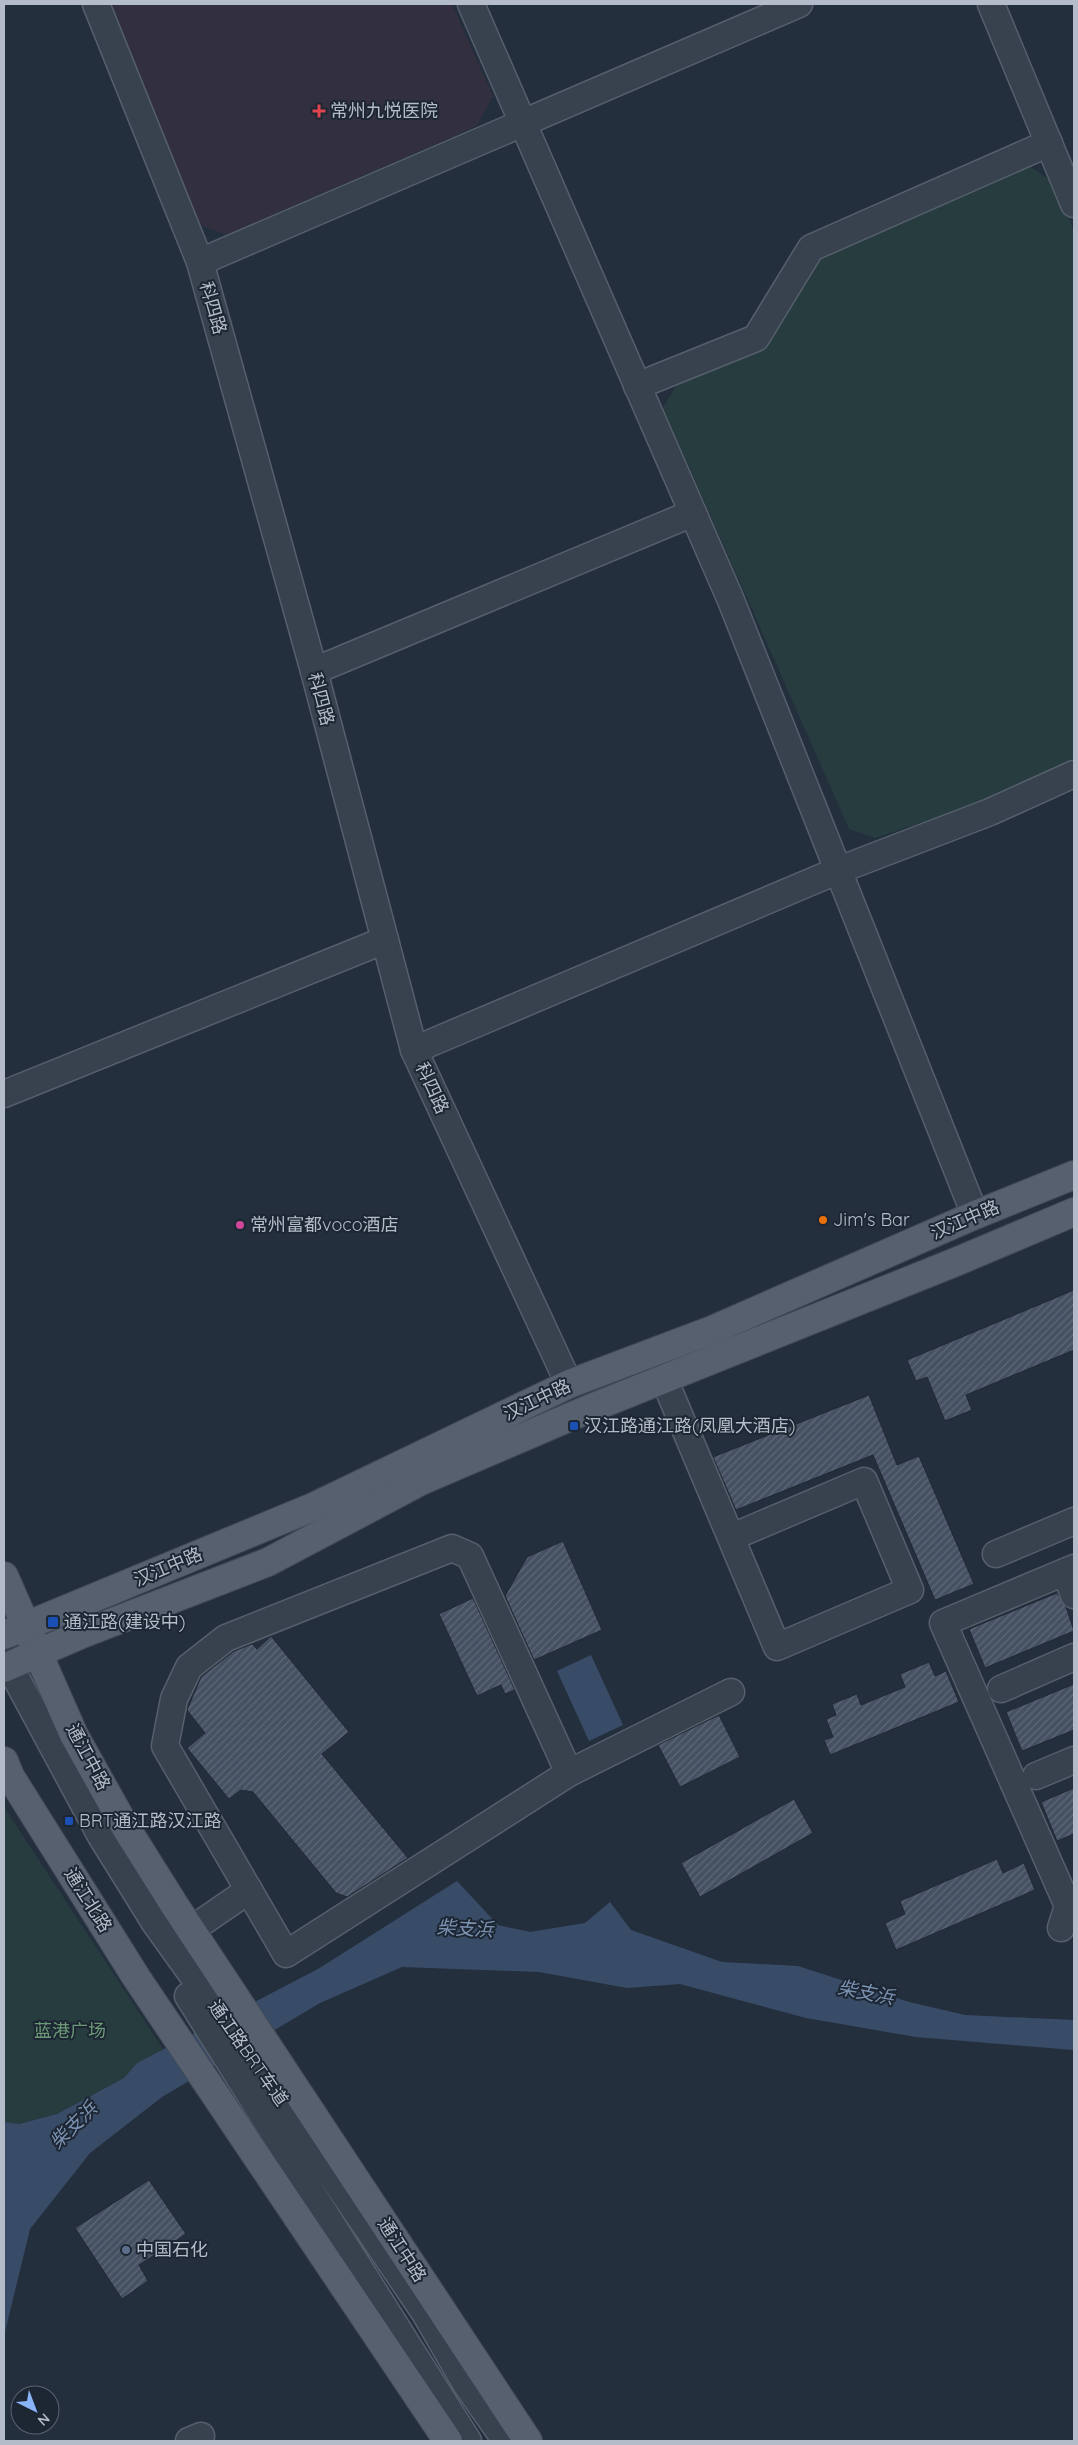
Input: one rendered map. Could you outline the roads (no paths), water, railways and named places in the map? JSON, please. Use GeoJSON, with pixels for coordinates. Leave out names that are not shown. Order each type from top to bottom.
{"type":"FeatureCollection","features":[{"type":"Feature","properties":{"kind":"main road","name":"汉江中路"},"geometry":{"type":"LineString","coordinates":[[14,1631],[313,1507],[569,1384],[712,1330],[975,1215],[1074,1175]]}},
{"type":"Feature","properties":{"kind":"main road","name":"汉江中路"},"geometry":{"type":"LineString","coordinates":[[5,1668],[268,1562],[421,1481],[664,1379],[1074,1212]]}},
{"type":"Feature","properties":{"kind":"main road","name":"通江中路"},"geometry":{"type":"LineString","coordinates":[[4,1576],[14,1631],[37,1654],[84,1752],[126,1828],[191,1930],[221,2011],[255,2062],[528,2441]]}},
{"type":"Feature","properties":{"kind":"main road","name":"通江北路"},"geometry":{"type":"LineString","coordinates":[[4,1761],[10,1776],[130,1969],[448,2440]]}},
{"type":"Feature","properties":{"kind":"street","name":"科四路"},"geometry":{"type":"LineString","coordinates":[[96,4],[200,262],[314,671],[414,1050],[569,1384]]}},
{"type":"Feature","properties":{"kind":"street"},"geometry":{"type":"LineString","coordinates":[[470,4],[730,598],[975,1215]]}},
{"type":"Feature","properties":{"kind":"street"},"geometry":{"type":"LineString","coordinates":[[200,262],[799,4]]}},
{"type":"Feature","properties":{"kind":"street"},"geometry":{"type":"LineString","coordinates":[[990,4],[1074,204]]}},
{"type":"Feature","properties":{"kind":"street"},"geometry":{"type":"LineString","coordinates":[[637,386],[756,338],[811,248],[1049,143]]}},
{"type":"Feature","properties":{"kind":"street"},"geometry":{"type":"LineString","coordinates":[[314,671],[693,513]]}},
{"type":"Feature","properties":{"kind":"street"},"geometry":{"type":"LineString","coordinates":[[414,1050],[839,870],[990,812],[1074,774]]}},
{"type":"Feature","properties":{"kind":"street"},"geometry":{"type":"LineString","coordinates":[[4,1094],[385,940]]}},
{"type":"Feature","properties":{"kind":"street"},"geometry":{"type":"LineString","coordinates":[[664,1379],[777,1647],[910,1590],[864,1481],[732,1537]]}},
{"type":"Feature","properties":{"kind":"street"},"geometry":{"type":"LineString","coordinates":[[996,1554],[1074,1521]]}},
{"type":"Feature","properties":{"kind":"street"},"geometry":{"type":"LineString","coordinates":[[569,1773],[470,1556],[452,1548],[226,1638],[189,1667],[174,1699],[165,1746],[286,1954],[569,1773],[732,1692]]}},
{"type":"Feature","properties":{"kind":"street"},"geometry":{"type":"LineString","coordinates":[[1061,1928],[1068,1906],[943,1623],[1071,1578]]}},
{"type":"Feature","properties":{"kind":"street"},"geometry":{"type":"LineString","coordinates":[[1001,1689],[1074,1657]]}},
{"type":"Feature","properties":{"kind":"street","name":"通江路BRT车道"},"geometry":{"type":"LineString","coordinates":[[5,1668],[101,1836],[155,1923],[221,2011],[425,2313],[466,2384],[506,2441]]}},
{"type":"Feature","properties":{"kind":"street"},"geometry":{"type":"LineString","coordinates":[[1036,1776],[1074,1760]]}},
{"type":"Feature","properties":{"kind":"street"},"geometry":{"type":"LineString","coordinates":[[191,1930],[249,1890]]}},
{"type":"Feature","properties":{"kind":"street","name":"通江路BRT车道"},"geometry":{"type":"LineString","coordinates":[[255,2062],[448,2440]]}},
{"type":"Feature","properties":{"kind":"water"},"geometry":{"type":"Polygon","coordinates":[[[591,1655],[623,1725],[589,1741],[557,1671],[591,1655]]]}},
{"type":"Feature","properties":{"kind":"water","name":"柴支浜"},"geometry":{"type":"Polygon","coordinates":[[[457,1881],[498,1925],[530,1932],[585,1923],[610,1902],[631,1930],[722,1962],[798,1966],[909,2002],[965,2015],[1074,2020],[1074,2050],[916,2037],[806,2018],[680,1984],[627,1988],[539,1972],[402,1967],[320,2003],[162,2097],[90,2153],[30,2229],[4,2336],[4,2122],[19,2124],[57,2114],[124,2078],[137,2063],[318,1969],[457,1881]]]}},
{"type":"Feature","properties":{"kind":"place","name":"常州九悦医院"},"geometry":{"type":"Point","coordinates":[319,111]}},
{"type":"Feature","properties":{"kind":"place","name":"Jim's Bar"},"geometry":{"type":"Point","coordinates":[823,1220]}},
{"type":"Feature","properties":{"kind":"place","name":"常州富都voco酒店"},"geometry":{"type":"Point","coordinates":[240,1225]}},
{"type":"Feature","properties":{"kind":"place","name":"汉江路通江路(凤凰大酒店)"},"geometry":{"type":"Point","coordinates":[574,1426]}},
{"type":"Feature","properties":{"kind":"place","name":"通江路(建设中)"},"geometry":{"type":"Point","coordinates":[53,1622]}},
{"type":"Feature","properties":{"kind":"place","name":"BRT通江路汉江路"},"geometry":{"type":"Point","coordinates":[69,1821]}},
{"type":"Feature","properties":{"kind":"place","name":"中国石化"},"geometry":{"type":"Point","coordinates":[126,2250]}},
{"type":"Feature","properties":{"kind":"park label","name":"蓝港广场"},"geometry":{"type":"Point","coordinates":[70,2031]}}]}
